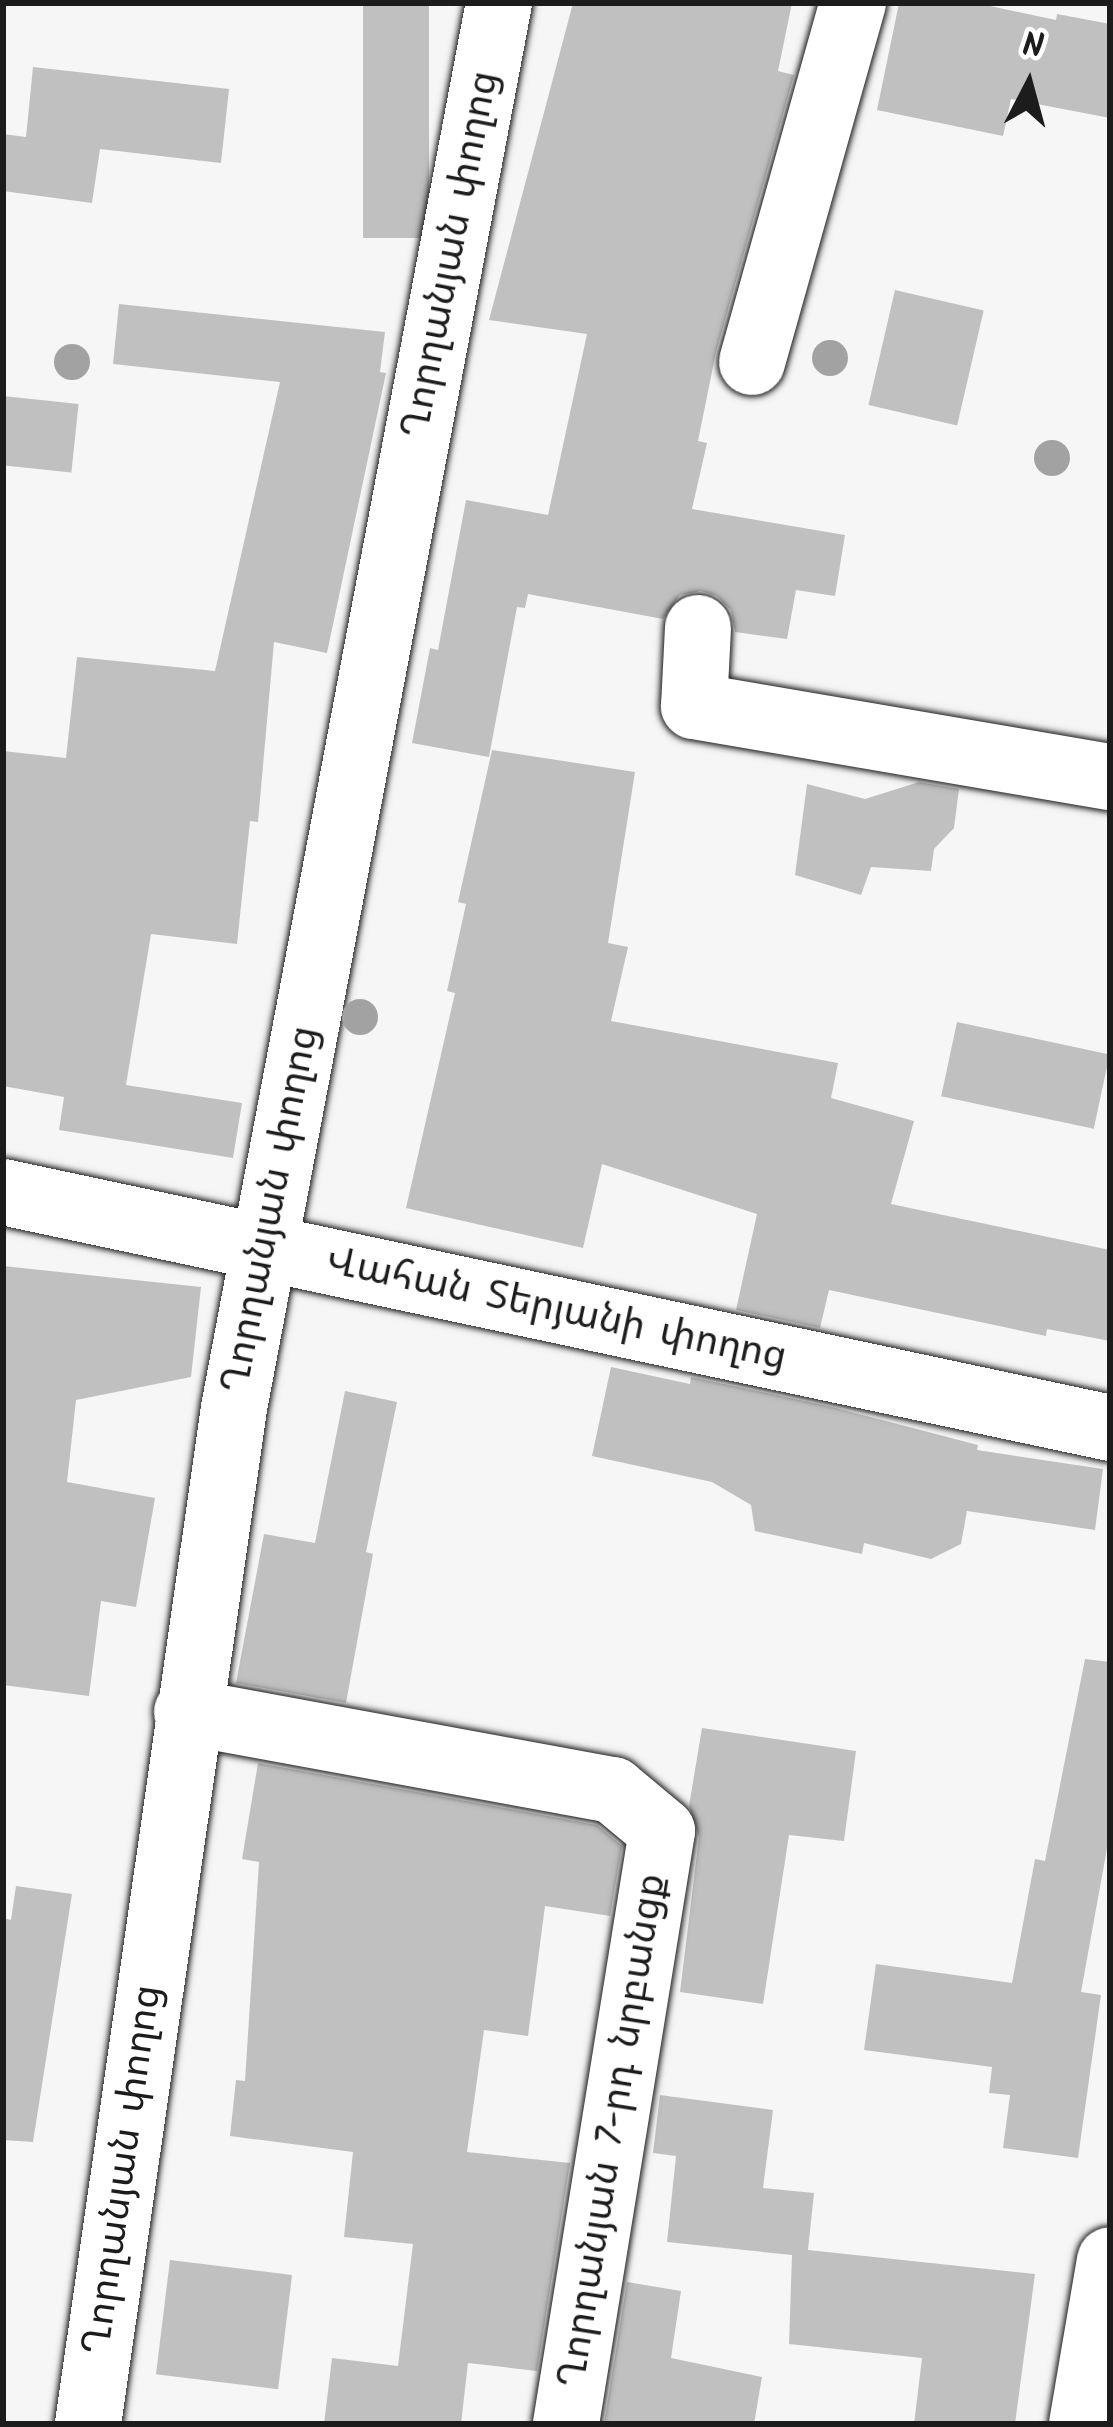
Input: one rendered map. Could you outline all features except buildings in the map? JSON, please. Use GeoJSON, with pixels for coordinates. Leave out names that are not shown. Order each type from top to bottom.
{"type":"FeatureCollection","features":[{"type":"Feature","properties":{"kind":"street","name":"Ղորղանյան փողոց"},"geometry":{"type":"LineString","coordinates":[[88,2424],[188,1712],[265,1249],[500,3]]}},
{"type":"Feature","properties":{"kind":"street"},"geometry":{"type":"LineString","coordinates":[[752,362],[854,3]]}},
{"type":"Feature","properties":{"kind":"street"},"geometry":{"type":"LineString","coordinates":[[698,628],[694,706],[1110,777]]}},
{"type":"Feature","properties":{"kind":"street","name":"Վահան Տերյանի փողոց"},"geometry":{"type":"LineString","coordinates":[[3,1192],[1110,1428]]}},
{"type":"Feature","properties":{"kind":"street","name":"Ղորղանյան 7-րդ նրբանցք"},"geometry":{"type":"LineString","coordinates":[[188,1712],[613,1790],[662,1831],[566,2424]]}},
{"type":"Feature","properties":{"kind":"street"},"geometry":{"type":"LineString","coordinates":[[1082,2424],[1110,2260]]}}]}
